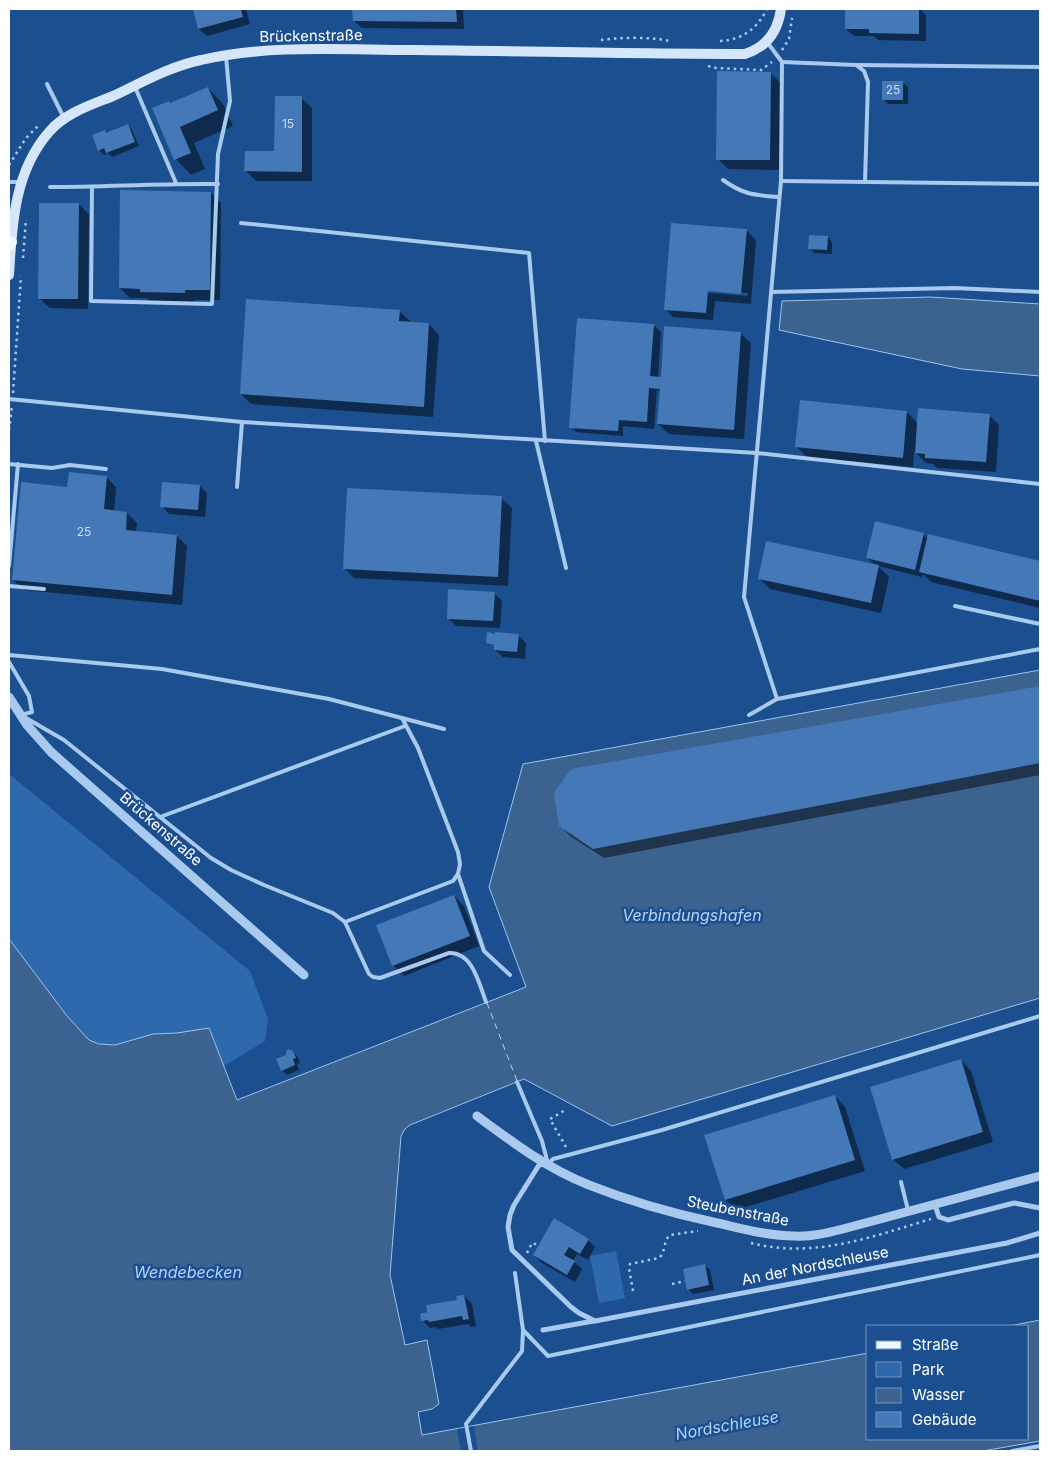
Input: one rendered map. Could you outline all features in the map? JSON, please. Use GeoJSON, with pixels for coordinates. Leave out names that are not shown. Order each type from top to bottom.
{"type":"FeatureCollection","features":[{"type":"Feature","properties":{"kind":"main road"},"geometry":{"type":"LineString","coordinates":[[766,42],[776,29],[781,9]]}},
{"type":"Feature","properties":{"kind":"main road","name":"Brückenstraße"},"geometry":{"type":"LineString","coordinates":[[9,275],[10,244],[24,171],[39,144],[50,130],[64,118],[198,60],[226,55],[288,49],[744,54],[766,42]]}},
{"type":"Feature","properties":{"kind":"street","name":"Brückenstraße"},"geometry":{"type":"LineString","coordinates":[[9,696],[26,725],[51,752],[304,974]]}},
{"type":"Feature","properties":{"kind":"street","name":"Steubenstraße"},"geometry":{"type":"LineString","coordinates":[[477,1116],[513,1143],[588,1185],[643,1204],[703,1220],[768,1234],[795,1236],[819,1234],[1040,1176]]}},
{"type":"Feature","properties":{"kind":"street"},"geometry":{"type":"LineString","coordinates":[[548,1164],[539,1165],[514,1205],[508,1221],[512,1250],[570,1307],[579,1314],[594,1321]]}},
{"type":"Feature","properties":{"kind":"street"},"geometry":{"type":"LineString","coordinates":[[935,1205],[939,1217],[948,1220],[1014,1203],[1040,1208]]}},
{"type":"Feature","properties":{"kind":"street","name":"An der Nordschleuse"},"geometry":{"type":"LineString","coordinates":[[543,1330],[1007,1243],[1040,1233]]}},
{"type":"Feature","properties":{"kind":"lane"},"geometry":{"type":"LineString","coordinates":[[766,42],[782,62],[781,181],[744,597],[777,699]]}},
{"type":"Feature","properties":{"kind":"lane"},"geometry":{"type":"LineString","coordinates":[[92,187],[91,301],[212,304],[218,154],[230,101],[226,55]]}},
{"type":"Feature","properties":{"kind":"lane"},"geometry":{"type":"LineString","coordinates":[[782,62],[856,65],[1040,66]]}},
{"type":"Feature","properties":{"kind":"lane"},"geometry":{"type":"LineString","coordinates":[[856,65],[864,71],[868,82],[864,182]]}},
{"type":"Feature","properties":{"kind":"lane"},"geometry":{"type":"LineString","coordinates":[[47,84],[64,118]]}},
{"type":"Feature","properties":{"kind":"lane"},"geometry":{"type":"LineString","coordinates":[[135,86],[176,183]]}},
{"type":"Feature","properties":{"kind":"lane"},"geometry":{"type":"LineString","coordinates":[[723,180],[737,190],[753,195],[779,197]]}},
{"type":"Feature","properties":{"kind":"lane"},"geometry":{"type":"LineString","coordinates":[[781,181],[1040,184]]}},
{"type":"Feature","properties":{"kind":"lane"},"geometry":{"type":"LineString","coordinates":[[9,182],[21,182]]}},
{"type":"Feature","properties":{"kind":"lane"},"geometry":{"type":"LineString","coordinates":[[50,187],[176,183],[218,184]]}},
{"type":"Feature","properties":{"kind":"lane"},"geometry":{"type":"LineString","coordinates":[[241,223],[529,253],[545,441]]}},
{"type":"Feature","properties":{"kind":"lane"},"geometry":{"type":"LineString","coordinates":[[771,292],[955,288],[1040,292]]}},
{"type":"Feature","properties":{"kind":"lane"},"geometry":{"type":"LineString","coordinates":[[11,399],[242,422],[757,453],[1040,484]]}},
{"type":"Feature","properties":{"kind":"lane"},"geometry":{"type":"LineString","coordinates":[[237,487],[242,422]]}},
{"type":"Feature","properties":{"kind":"lane"},"geometry":{"type":"LineString","coordinates":[[536,440],[566,568]]}},
{"type":"Feature","properties":{"kind":"lane"},"geometry":{"type":"LineString","coordinates":[[9,464],[52,468],[70,465],[106,468]]}},
{"type":"Feature","properties":{"kind":"lane"},"geometry":{"type":"LineString","coordinates":[[9,566],[18,464]]}},
{"type":"Feature","properties":{"kind":"lane"},"geometry":{"type":"LineString","coordinates":[[9,586],[44,589]]}},
{"type":"Feature","properties":{"kind":"lane"},"geometry":{"type":"LineString","coordinates":[[955,606],[1040,624]]}},
{"type":"Feature","properties":{"kind":"lane"},"geometry":{"type":"LineString","coordinates":[[749,715],[777,699],[1040,649]]}},
{"type":"Feature","properties":{"kind":"lane"},"geometry":{"type":"LineString","coordinates":[[9,656],[162,670],[329,699],[444,729]]}},
{"type":"Feature","properties":{"kind":"lane"},"geometry":{"type":"LineString","coordinates":[[9,662],[29,696],[32,712],[21,715]]}},
{"type":"Feature","properties":{"kind":"lane"},"geometry":{"type":"LineString","coordinates":[[21,715],[64,740],[211,858],[231,870],[334,914],[345,922],[369,974],[373,977],[380,978],[449,953],[457,952],[470,963],[486,1002]]}},
{"type":"Feature","properties":{"kind":"lane"},"geometry":{"type":"LineString","coordinates":[[345,922],[453,881],[458,874],[460,864],[458,852],[418,748],[402,718]]}},
{"type":"Feature","properties":{"kind":"lane"},"geometry":{"type":"LineString","coordinates":[[160,817],[405,726]]}},
{"type":"Feature","properties":{"kind":"lane"},"geometry":{"type":"LineString","coordinates":[[458,874],[484,951],[510,975]]}},
{"type":"Feature","properties":{"kind":"lane"},"geometry":{"type":"LineString","coordinates":[[548,1164],[553,1159],[662,1130],[1040,1016]]}},
{"type":"Feature","properties":{"kind":"lane"},"geometry":{"type":"LineString","coordinates":[[517,1082],[542,1141],[548,1164]]}},
{"type":"Feature","properties":{"kind":"lane"},"geometry":{"type":"LineString","coordinates":[[900,1182],[908,1212]]}},
{"type":"Feature","properties":{"kind":"lane"},"geometry":{"type":"LineString","coordinates":[[523,1330],[548,1356],[1040,1255]]}},
{"type":"Feature","properties":{"kind":"lane"},"geometry":{"type":"LineString","coordinates":[[472,1451],[466,1424],[522,1351],[523,1330],[514,1273]]}},
{"type":"Feature","properties":{"kind":"lane"},"geometry":{"type":"LineString","coordinates":[[1012,1451],[1040,1446]]}},
{"type":"Feature","properties":{"kind":"path"},"geometry":{"type":"LineString","coordinates":[[714,42],[734,39],[753,30],[760,22],[766,9]]}},
{"type":"Feature","properties":{"kind":"path"},"geometry":{"type":"LineString","coordinates":[[22,266],[27,211]]}},
{"type":"Feature","properties":{"kind":"path"},"geometry":{"type":"LineString","coordinates":[[9,430],[21,275]]}},
{"type":"Feature","properties":{"kind":"path"},"geometry":{"type":"LineString","coordinates":[[567,1109],[550,1119],[571,1154]]}},
{"type":"Feature","properties":{"kind":"path"},"geometry":{"type":"LineString","coordinates":[[634,1291],[629,1268],[630,1264],[660,1258],[667,1237],[670,1235],[702,1230]]}},
{"type":"Feature","properties":{"kind":"path"},"geometry":{"type":"LineString","coordinates":[[523,1261],[532,1243],[538,1245]]}},
{"type":"Feature","properties":{"kind":"path"},"geometry":{"type":"LineString","coordinates":[[672,1284],[685,1281]]}},
{"type":"Feature","properties":{"kind":"green space"},"geometry":{"type":"Polygon","coordinates":[[[9,774],[250,971],[268,1019],[265,1041],[224,1066],[209,1028],[177,1033],[153,1034],[115,1045],[99,1044],[89,1040],[67,1016],[9,939],[9,774]]]}},
{"type":"Feature","properties":{"kind":"green space"},"geometry":{"type":"Polygon","coordinates":[[[616,1251],[625,1298],[599,1303],[590,1256],[616,1251]]]}},
{"type":"Feature","properties":{"kind":"water"},"geometry":{"type":"Polygon","coordinates":[[[930,297],[1040,304],[1040,376],[962,369],[779,330],[782,301],[930,297]]]}},
{"type":"Feature","properties":{"kind":"water"},"geometry":{"type":"Polygon","coordinates":[[[1040,670],[1040,998],[612,1126],[524,1079],[410,1125],[401,1136],[390,1275],[405,1345],[427,1340],[439,1404],[432,1409],[418,1412],[422,1435],[866,1353],[866,1440],[1029,1440],[1029,1325],[1014,1325],[1040,1320],[1040,1441],[983,1451],[9,1451],[9,939],[67,1016],[89,1040],[99,1044],[115,1045],[153,1034],[177,1033],[209,1028],[237,1100],[526,987],[489,887],[523,764],[1040,670]]]}},
{"type":"Feature","properties":{"kind":"pier"},"geometry":{"type":"Polygon","coordinates":[[[474,1426],[478,1451],[461,1451],[457,1429],[474,1426]]]}},
{"type":"Feature","properties":{"kind":"building"},"geometry":{"type":"Polygon","coordinates":[[[193,9],[241,9],[243,17],[198,29],[193,9]]]}},
{"type":"Feature","properties":{"kind":"building"},"geometry":{"type":"Polygon","coordinates":[[[352,9],[456,9],[457,22],[353,21],[352,9]]]}},
{"type":"Feature","properties":{"kind":"building"},"geometry":{"type":"Polygon","coordinates":[[[845,9],[919,9],[919,34],[869,33],[869,29],[845,29],[845,9]]]}},
{"type":"Feature","properties":{"kind":"building"},"geometry":{"type":"Polygon","coordinates":[[[717,71],[771,72],[770,160],[716,160],[717,71]]]}},
{"type":"Feature","properties":{"kind":"building"},"geometry":{"type":"Polygon","coordinates":[[[882,81],[903,81],[903,100],[882,100],[882,81]]]}},
{"type":"Feature","properties":{"kind":"building"},"geometry":{"type":"Polygon","coordinates":[[[208,87],[218,110],[180,127],[191,153],[174,160],[152,108],[169,101],[170,103],[208,87]]]}},
{"type":"Feature","properties":{"kind":"building"},"geometry":{"type":"Polygon","coordinates":[[[275,96],[302,96],[302,172],[244,171],[245,151],[274,151],[275,96]]]}},
{"type":"Feature","properties":{"kind":"building"},"geometry":{"type":"Polygon","coordinates":[[[128,124],[135,142],[106,153],[104,148],[98,151],[92,135],[105,130],[106,133],[128,124]]]}},
{"type":"Feature","properties":{"kind":"building"},"geometry":{"type":"Polygon","coordinates":[[[120,190],[211,192],[210,290],[185,290],[185,293],[140,292],[140,289],[119,288],[120,190]]]}},
{"type":"Feature","properties":{"kind":"building"},"geometry":{"type":"Polygon","coordinates":[[[39,203],[79,203],[78,299],[38,299],[39,203]]]}},
{"type":"Feature","properties":{"kind":"building"},"geometry":{"type":"Polygon","coordinates":[[[671,223],[747,229],[741,294],[708,291],[706,313],[664,310],[671,223]]]}},
{"type":"Feature","properties":{"kind":"building"},"geometry":{"type":"Polygon","coordinates":[[[809,235],[828,236],[827,250],[808,249],[809,235]]]}},
{"type":"Feature","properties":{"kind":"building"},"geometry":{"type":"Polygon","coordinates":[[[246,299],[400,310],[399,321],[429,323],[424,407],[240,394],[246,299]]]}},
{"type":"Feature","properties":{"kind":"building"},"geometry":{"type":"Polygon","coordinates":[[[577,318],[654,324],[650,376],[661,377],[664,326],[741,332],[734,430],[657,424],[660,389],[649,388],[647,422],[619,420],[618,431],[569,428],[577,318]]]}},
{"type":"Feature","properties":{"kind":"building"},"geometry":{"type":"Polygon","coordinates":[[[800,400],[907,411],[903,458],[795,447],[800,400]]]}},
{"type":"Feature","properties":{"kind":"building"},"geometry":{"type":"Polygon","coordinates":[[[918,408],[990,414],[986,462],[925,458],[925,454],[915,453],[918,408]]]}},
{"type":"Feature","properties":{"kind":"building"},"geometry":{"type":"Polygon","coordinates":[[[69,472],[107,476],[104,509],[127,512],[126,530],[177,535],[172,595],[12,580],[21,482],[67,487],[69,472]]]}},
{"type":"Feature","properties":{"kind":"building"},"geometry":{"type":"Polygon","coordinates":[[[162,482],[200,485],[198,510],[160,507],[162,482]]]}},
{"type":"Feature","properties":{"kind":"building"},"geometry":{"type":"Polygon","coordinates":[[[347,488],[502,496],[498,577],[343,569],[347,488]]]}},
{"type":"Feature","properties":{"kind":"building"},"geometry":{"type":"Polygon","coordinates":[[[875,521],[924,533],[915,570],[866,558],[875,521]]]}},
{"type":"Feature","properties":{"kind":"building"},"geometry":{"type":"Polygon","coordinates":[[[928,534],[1040,561],[1040,601],[919,572],[928,534]]]}},
{"type":"Feature","properties":{"kind":"building"},"geometry":{"type":"Polygon","coordinates":[[[766,541],[879,565],[871,603],[758,579],[766,541]]]}},
{"type":"Feature","properties":{"kind":"building"},"geometry":{"type":"Polygon","coordinates":[[[448,589],[495,592],[493,621],[447,619],[448,589]]]}},
{"type":"Feature","properties":{"kind":"building"},"geometry":{"type":"Polygon","coordinates":[[[487,632],[519,634],[517,652],[494,650],[494,645],[486,643],[487,632]]]}},
{"type":"Feature","properties":{"kind":"building"},"geometry":{"type":"Polygon","coordinates":[[[1040,686],[1040,763],[593,849],[559,826],[554,793],[571,769],[1040,686]]]}},
{"type":"Feature","properties":{"kind":"building"},"geometry":{"type":"Polygon","coordinates":[[[454,895],[470,936],[392,966],[376,925],[454,895]]]}},
{"type":"Feature","properties":{"kind":"building"},"geometry":{"type":"Polygon","coordinates":[[[288,1049],[293,1051],[296,1058],[293,1059],[295,1065],[281,1071],[276,1059],[286,1055],[288,1049]]]}},
{"type":"Feature","properties":{"kind":"building"},"geometry":{"type":"Polygon","coordinates":[[[961,1059],[983,1132],[892,1160],[870,1087],[961,1059]]]}},
{"type":"Feature","properties":{"kind":"building"},"geometry":{"type":"Polygon","coordinates":[[[835,1095],[855,1160],[725,1200],[704,1135],[835,1095]]]}},
{"type":"Feature","properties":{"kind":"building"},"geometry":{"type":"Polygon","coordinates":[[[554,1218],[589,1239],[580,1254],[569,1247],[564,1255],[575,1261],[567,1275],[533,1255],[554,1218]]]}},
{"type":"Feature","properties":{"kind":"building"},"geometry":{"type":"Polygon","coordinates":[[[705,1264],[709,1285],[687,1290],[683,1269],[705,1264]]]}},
{"type":"Feature","properties":{"kind":"building"},"geometry":{"type":"Polygon","coordinates":[[[464,1295],[469,1319],[463,1320],[462,1316],[429,1322],[428,1320],[421,1321],[420,1314],[427,1312],[426,1305],[457,1300],[456,1296],[464,1295]]]}},
{"type":"Feature","properties":{"kind":"ferry route"},"geometry":{"type":"LineString","coordinates":[[487,1003],[517,1081]]}},
{"type":"Feature","properties":{"kind":"water label","name":"Verbindungshafen"},"geometry":{"type":"Point","coordinates":[692,915]}},
{"type":"Feature","properties":{"kind":"water label","name":"Wendebecken"},"geometry":{"type":"Point","coordinates":[188,1272]}},
{"type":"Feature","properties":{"kind":"water label","name":"Nordschleuse"},"geometry":{"type":"Point","coordinates":[727,1425]}}]}
